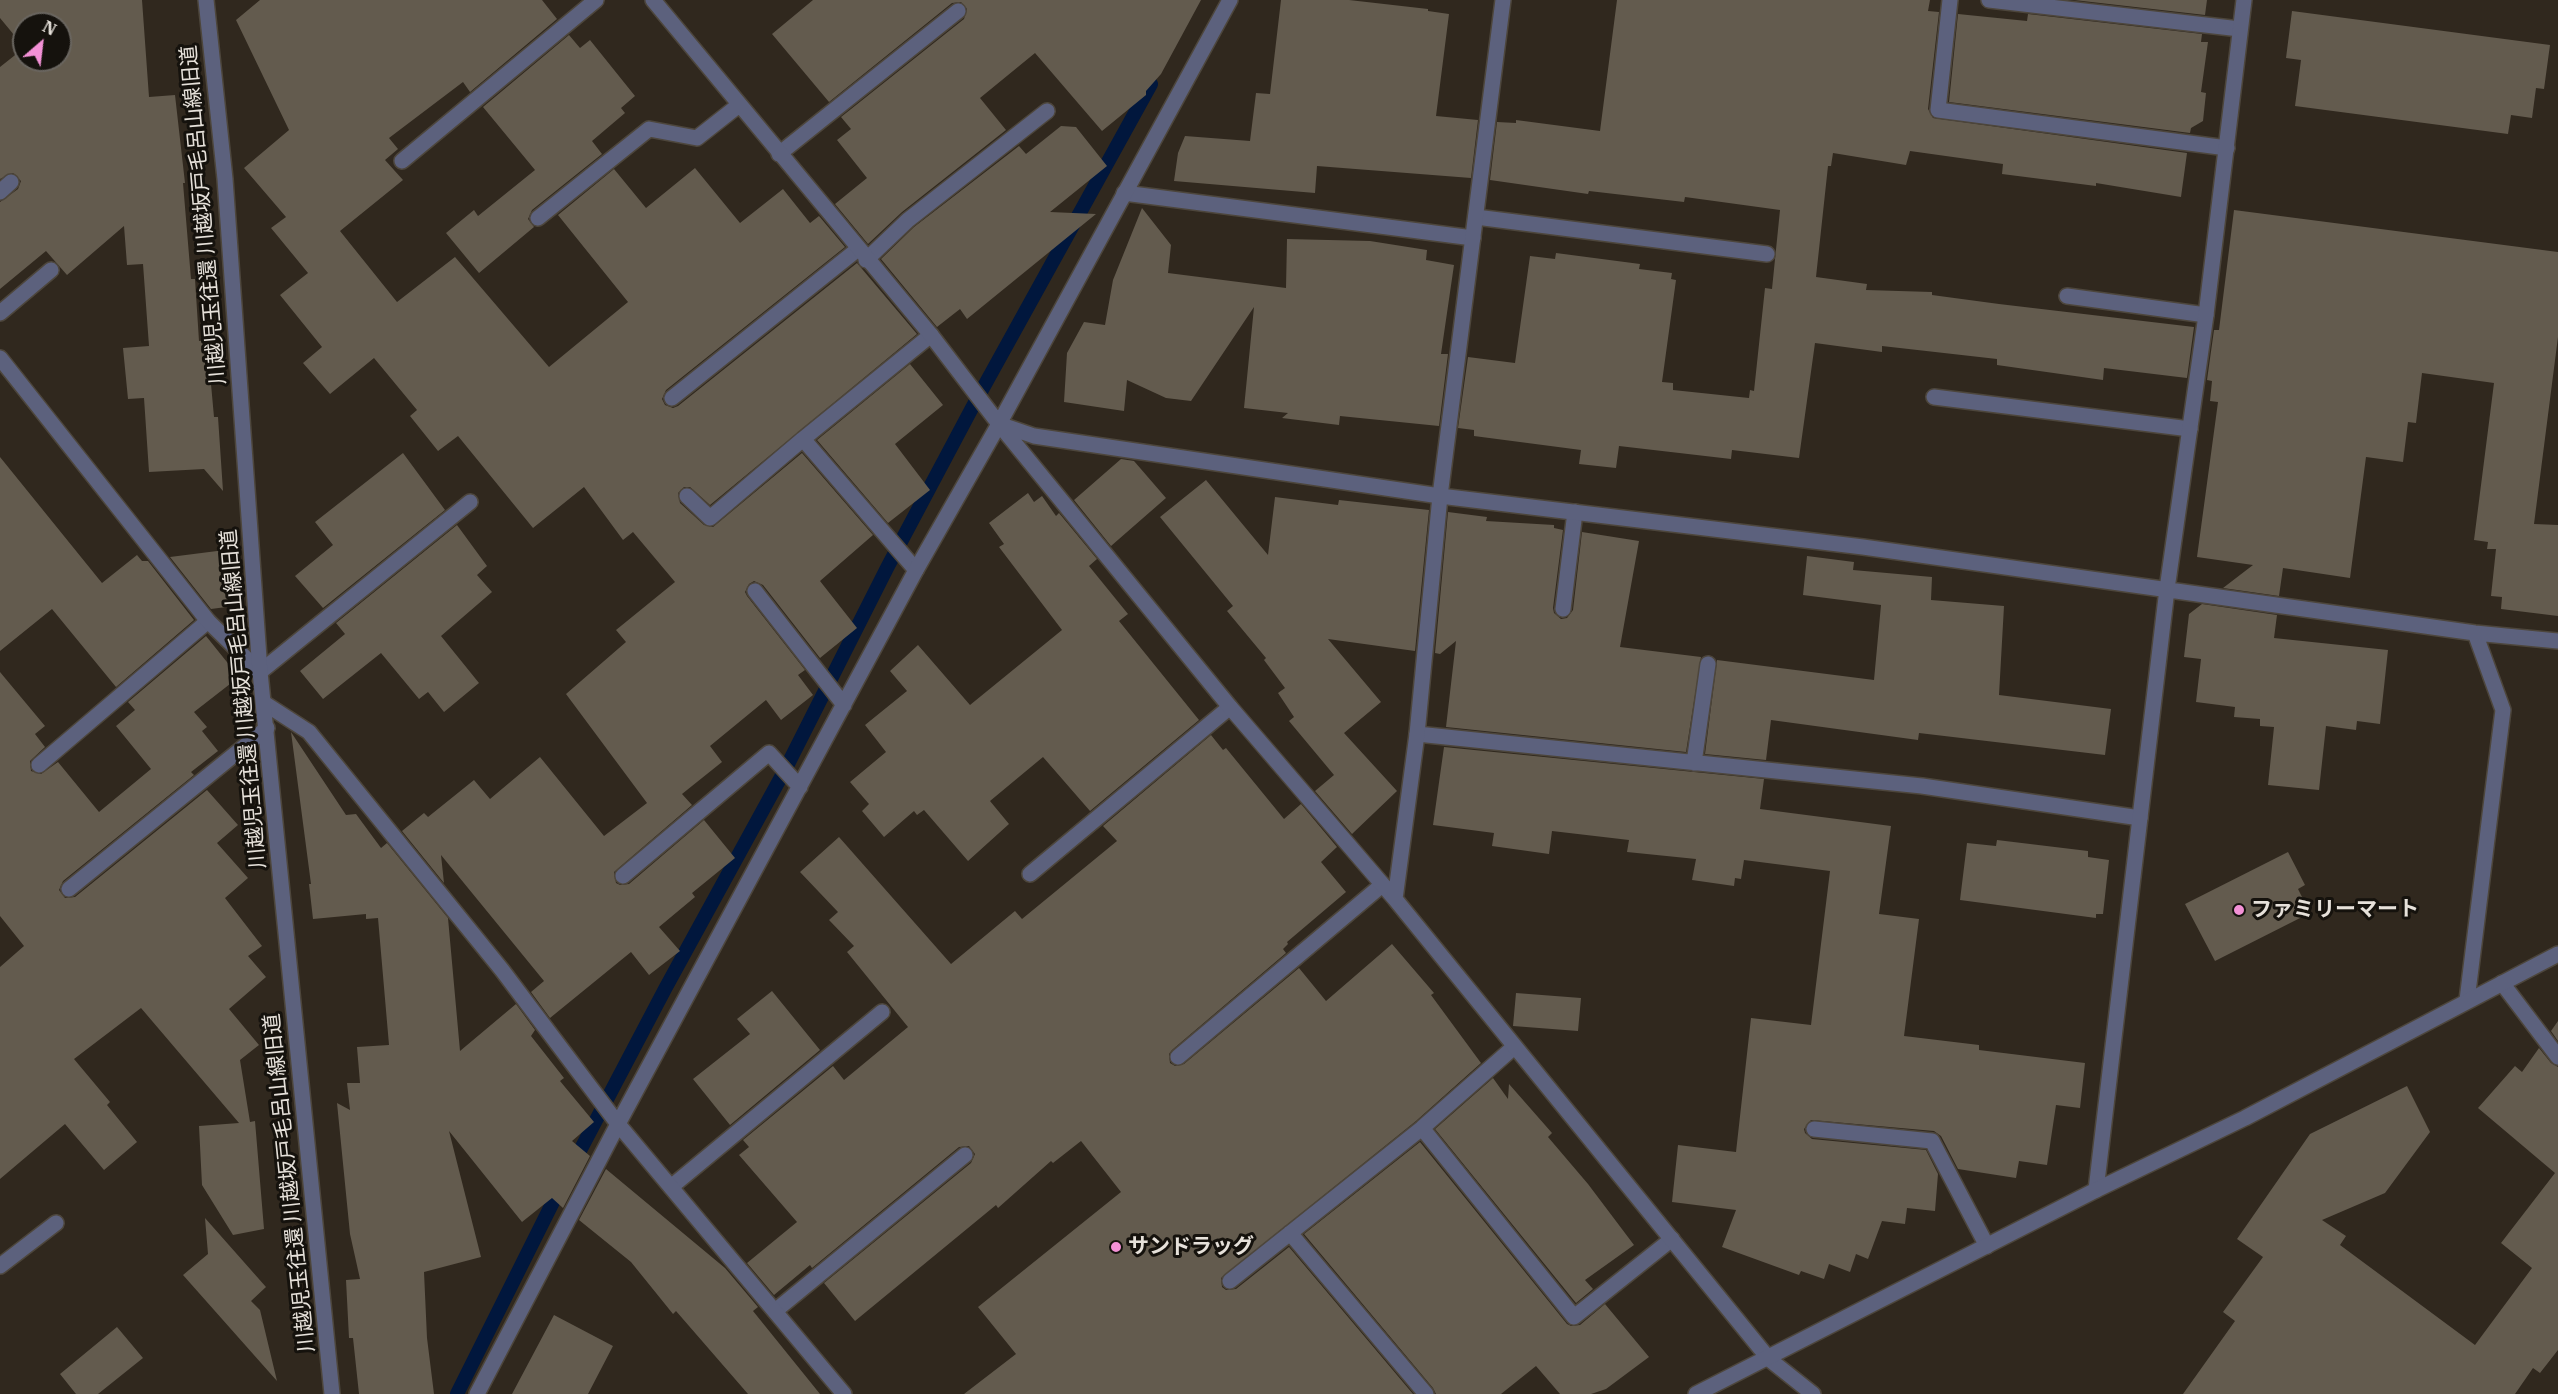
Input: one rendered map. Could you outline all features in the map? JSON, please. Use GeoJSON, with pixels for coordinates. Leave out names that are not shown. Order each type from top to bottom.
{"type":"FeatureCollection","features":[{"type":"Feature","properties":{"kind":"street","name":"川越児玉往還 川越坂戸毛呂山線旧道"},"geometry":{"type":"LineString","coordinates":[[206,0],[225,179],[260,672],[332,1394]]}},
{"type":"Feature","properties":{"kind":"street"},"geometry":{"type":"LineString","coordinates":[[402,161],[596,0]]}},
{"type":"Feature","properties":{"kind":"street"},"geometry":{"type":"LineString","coordinates":[[653,0],[931,335],[999,424],[1230,707],[1395,900],[1769,1359],[1813,1394]]}},
{"type":"Feature","properties":{"kind":"street"},"geometry":{"type":"LineString","coordinates":[[477,1394],[618,1124],[916,570],[999,424],[1230,0]]}},
{"type":"Feature","properties":{"kind":"street"},"geometry":{"type":"LineString","coordinates":[[1395,900],[1417,734],[1440,496],[1503,0]]}},
{"type":"Feature","properties":{"kind":"street"},"geometry":{"type":"LineString","coordinates":[[1950,0],[1938,110],[2227,148]]}},
{"type":"Feature","properties":{"kind":"street"},"geometry":{"type":"LineString","coordinates":[[1989,0],[2240,29]]}},
{"type":"Feature","properties":{"kind":"street"},"geometry":{"type":"LineString","coordinates":[[2096,1190],[2167,589],[2206,315],[2244,0]]}},
{"type":"Feature","properties":{"kind":"street"},"geometry":{"type":"LineString","coordinates":[[779,154],[958,11]]}},
{"type":"Feature","properties":{"kind":"street"},"geometry":{"type":"LineString","coordinates":[[538,218],[649,129],[697,138],[739,105]]}},
{"type":"Feature","properties":{"kind":"street"},"geometry":{"type":"LineString","coordinates":[[672,398],[908,220],[1047,111]]}},
{"type":"Feature","properties":{"kind":"street"},"geometry":{"type":"LineString","coordinates":[[1124,193],[1473,238]]}},
{"type":"Feature","properties":{"kind":"street"},"geometry":{"type":"LineString","coordinates":[[1476,217],[1767,254]]}},
{"type":"Feature","properties":{"kind":"street"},"geometry":{"type":"LineString","coordinates":[[0,313],[51,270]]}},
{"type":"Feature","properties":{"kind":"street"},"geometry":{"type":"LineString","coordinates":[[2067,296],[2206,315]]}},
{"type":"Feature","properties":{"kind":"street"},"geometry":{"type":"LineString","coordinates":[[687,495],[710,518],[802,439],[931,335]]}},
{"type":"Feature","properties":{"kind":"street"},"geometry":{"type":"LineString","coordinates":[[0,358],[208,621],[260,672],[470,502]]}},
{"type":"Feature","properties":{"kind":"street"},"geometry":{"type":"LineString","coordinates":[[1934,397],[2190,429]]}},
{"type":"Feature","properties":{"kind":"street"},"geometry":{"type":"LineString","coordinates":[[999,424],[1034,436],[1440,496],[1874,549],[2475,633],[2558,641]]}},
{"type":"Feature","properties":{"kind":"street"},"geometry":{"type":"LineString","coordinates":[[802,439],[916,570]]}},
{"type":"Feature","properties":{"kind":"street"},"geometry":{"type":"LineString","coordinates":[[1563,609],[1575,512]]}},
{"type":"Feature","properties":{"kind":"street"},"geometry":{"type":"LineString","coordinates":[[755,591],[844,705]]}},
{"type":"Feature","properties":{"kind":"street"},"geometry":{"type":"LineString","coordinates":[[39,765],[208,621]]}},
{"type":"Feature","properties":{"kind":"street"},"geometry":{"type":"LineString","coordinates":[[2467,1000],[2504,710],[2475,633]]}},
{"type":"Feature","properties":{"kind":"street"},"geometry":{"type":"LineString","coordinates":[[1694,763],[1708,664]]}},
{"type":"Feature","properties":{"kind":"street"},"geometry":{"type":"LineString","coordinates":[[264,703],[309,732],[502,970],[618,1124],[844,1394]]}},
{"type":"Feature","properties":{"kind":"street"},"geometry":{"type":"LineString","coordinates":[[1030,874],[1230,707]]}},
{"type":"Feature","properties":{"kind":"street"},"geometry":{"type":"LineString","coordinates":[[69,889],[267,728]]}},
{"type":"Feature","properties":{"kind":"street"},"geometry":{"type":"LineString","coordinates":[[1417,734],[1922,786],[2140,818]]}},
{"type":"Feature","properties":{"kind":"street"},"geometry":{"type":"LineString","coordinates":[[623,876],[769,753],[800,787]]}},
{"type":"Feature","properties":{"kind":"street"},"geometry":{"type":"LineString","coordinates":[[1178,1057],[1382,885]]}},
{"type":"Feature","properties":{"kind":"street"},"geometry":{"type":"LineString","coordinates":[[1696,1394],[1769,1359],[2096,1190],[2245,1118],[2558,954]]}},
{"type":"Feature","properties":{"kind":"street"},"geometry":{"type":"LineString","coordinates":[[2502,983],[2558,1057]]}},
{"type":"Feature","properties":{"kind":"street"},"geometry":{"type":"LineString","coordinates":[[671,1187],[882,1012]]}},
{"type":"Feature","properties":{"kind":"street"},"geometry":{"type":"LineString","coordinates":[[1230,1281],[1422,1128],[1514,1047]]}},
{"type":"Feature","properties":{"kind":"street"},"geometry":{"type":"LineString","coordinates":[[1422,1128],[1574,1317],[1672,1239]]}},
{"type":"Feature","properties":{"kind":"street"},"geometry":{"type":"LineString","coordinates":[[1814,1129],[1932,1141],[1987,1246]]}},
{"type":"Feature","properties":{"kind":"street"},"geometry":{"type":"LineString","coordinates":[[775,1311],[965,1155]]}},
{"type":"Feature","properties":{"kind":"street"},"geometry":{"type":"LineString","coordinates":[[0,1266],[56,1223]]}},
{"type":"Feature","properties":{"kind":"street"},"geometry":{"type":"LineString","coordinates":[[1290,1233],[1426,1394]]}},
{"type":"Feature","properties":{"kind":"building"},"geometry":{"type":"Polygon","coordinates":[[[0,0],[142,0],[149,97],[175,95],[185,183],[183,183],[191,279],[195,279],[199,341],[207,340],[214,417],[218,417],[223,491],[204,469],[149,472],[144,398],[128,399],[123,348],[149,346],[143,264],[127,265],[124,226],[67,275],[46,251],[0,289],[0,202],[18,189],[21,181],[13,173],[0,179],[0,67],[12,58],[12,72],[72,72],[72,12],[12,12],[12,32],[0,18],[0,0]]]}},
{"type":"Feature","properties":{"kind":"building"},"geometry":{"type":"Polygon","coordinates":[[[260,0],[542,0],[557,19],[470,92],[463,82],[389,138],[398,149],[385,160],[403,180],[340,231],[397,302],[455,257],[549,367],[628,302],[558,215],[614,169],[646,208],[695,168],[740,223],[783,189],[810,223],[819,216],[845,247],[666,390],[662,399],[665,405],[673,408],[678,406],[857,263],[917,334],[710,505],[690,487],[684,487],[678,493],[680,503],[704,525],[713,527],[802,453],[873,535],[820,581],[857,628],[820,658],[763,585],[754,581],[749,584],[745,592],[747,596],[805,670],[798,675],[813,695],[781,720],[766,700],[710,746],[722,762],[682,794],[692,805],[614,872],[616,883],[629,884],[704,820],[735,858],[692,893],[695,897],[659,927],[680,951],[649,975],[631,952],[550,1018],[531,992],[544,981],[441,855],[444,883],[402,831],[424,813],[428,817],[474,780],[490,799],[540,757],[604,836],[647,803],[566,694],[626,642],[616,630],[675,582],[633,532],[623,540],[584,487],[533,528],[458,436],[438,451],[410,416],[417,410],[374,358],[330,394],[303,363],[322,347],[280,295],[308,273],[271,228],[286,217],[244,168],[289,130],[236,20],[260,0]]]}},
{"type":"Feature","properties":{"kind":"building"},"geometry":{"type":"Polygon","coordinates":[[[813,0],[1201,0],[1161,74],[1146,91],[1146,95],[1102,131],[1035,53],[980,98],[1006,130],[902,212],[868,244],[835,204],[867,178],[837,140],[851,129],[841,117],[964,19],[967,9],[961,2],[952,3],[829,102],[772,34],[813,0]]]}},
{"type":"Feature","properties":{"kind":"building"},"geometry":{"type":"Polygon","coordinates":[[[1281,0],[1349,0],[1428,9],[1428,11],[1449,14],[1436,116],[1478,120],[1471,178],[1317,166],[1315,193],[1174,181],[1178,153],[1185,136],[1250,141],[1256,93],[1270,94],[1281,0]]]}},
{"type":"Feature","properties":{"kind":"building"},"geometry":{"type":"Polygon","coordinates":[[[1617,0],[1930,0],[1928,11],[1939,12],[1928,109],[1933,118],[2187,153],[2181,197],[2096,183],[2096,186],[2002,174],[2003,164],[1910,151],[1906,165],[1833,153],[1831,166],[1828,166],[1816,277],[1867,284],[1866,290],[1932,292],[1932,295],[1999,304],[2194,327],[2187,378],[2104,368],[2103,380],[1997,365],[1997,359],[1882,346],[1882,352],[1815,343],[1799,458],[1732,450],[1731,459],[1619,446],[1616,468],[1579,464],[1581,450],[1474,436],[1474,430],[1458,428],[1468,357],[1515,363],[1530,256],[1555,259],[1556,253],[1640,264],[1639,269],[1672,273],[1671,279],[1676,280],[1662,382],[1673,383],[1673,390],[1749,398],[1750,390],[1754,391],[1765,288],[1772,289],[1780,210],[1685,197],[1684,202],[1589,191],[1588,194],[1490,180],[1497,122],[1516,123],[1516,120],[1600,131],[1617,0]]]}},
{"type":"Feature","properties":{"kind":"building"},"geometry":{"type":"Polygon","coordinates":[[[2074,0],[2207,0],[2205,15],[2074,0]]]}},
{"type":"Feature","properties":{"kind":"building"},"geometry":{"type":"Polygon","coordinates":[[[2292,11],[2550,45],[2544,89],[2536,88],[2532,118],[2511,115],[2508,134],[2295,106],[2301,60],[2286,58],[2292,11]]]}},
{"type":"Feature","properties":{"kind":"building"},"geometry":{"type":"Polygon","coordinates":[[[1958,14],[2027,21],[2028,14],[2202,34],[2201,42],[2208,42],[2201,92],[2206,93],[2203,121],[2191,128],[2190,133],[1949,102],[1958,14]]]}},
{"type":"Feature","properties":{"kind":"building"},"geometry":{"type":"Polygon","coordinates":[[[569,35],[580,48],[590,40],[635,96],[621,108],[625,113],[592,141],[602,154],[532,210],[528,219],[534,227],[479,273],[446,233],[474,210],[478,216],[535,170],[483,107],[569,35]]]}},
{"type":"Feature","properties":{"kind":"building"},"geometry":{"type":"Polygon","coordinates":[[[1061,126],[1076,127],[1107,166],[1050,212],[1096,214],[967,319],[960,309],[937,327],[881,259],[914,227],[1019,146],[1026,154],[1061,126]]]}},
{"type":"Feature","properties":{"kind":"building"},"geometry":{"type":"Polygon","coordinates":[[[1142,208],[1171,245],[1168,273],[1286,288],[1287,239],[1370,241],[1427,250],[1426,260],[1454,265],[1441,354],[1448,354],[1439,426],[1340,416],[1339,425],[1282,418],[1288,413],[1244,408],[1254,307],[1191,401],[1166,398],[1127,380],[1124,411],[1064,402],[1067,353],[1084,322],[1105,325],[1113,280],[1142,208]]]}},
{"type":"Feature","properties":{"kind":"building"},"geometry":{"type":"Polygon","coordinates":[[[2234,210],[2558,252],[2558,337],[2534,524],[2558,525],[2558,616],[2501,609],[2502,597],[2491,596],[2496,549],[2487,549],[2488,542],[2474,540],[2494,383],[2422,373],[2416,423],[2408,422],[2403,462],[2366,457],[2350,578],[2283,568],[2279,596],[2223,588],[2253,565],[2197,557],[2218,402],[2210,401],[2212,381],[2207,380],[2214,330],[2219,330],[2234,210]]]}},
{"type":"Feature","properties":{"kind":"building"},"geometry":{"type":"Polygon","coordinates":[[[910,364],[943,405],[895,444],[930,490],[888,523],[817,440],[910,364]]]}},
{"type":"Feature","properties":{"kind":"building"},"geometry":{"type":"Polygon","coordinates":[[[403,453],[445,510],[323,608],[295,576],[333,545],[315,522],[403,453]]]}},
{"type":"Feature","properties":{"kind":"building"},"geometry":{"type":"Polygon","coordinates":[[[0,457],[102,583],[137,555],[142,561],[148,561],[194,620],[116,687],[52,609],[0,651],[0,457]]]}},
{"type":"Feature","properties":{"kind":"building"},"geometry":{"type":"Polygon","coordinates":[[[1121,459],[1134,461],[1166,498],[1111,546],[1074,500],[1121,459]]]}},
{"type":"Feature","properties":{"kind":"building"},"geometry":{"type":"Polygon","coordinates":[[[1206,480],[1268,555],[1275,497],[1338,505],[1339,500],[1429,510],[1415,651],[1328,639],[1381,702],[1344,733],[1397,791],[1352,834],[1315,791],[1334,775],[1289,721],[1294,717],[1278,693],[1285,688],[1264,660],[1266,658],[1227,611],[1233,606],[1160,517],[1206,480]]]}},
{"type":"Feature","properties":{"kind":"building"},"geometry":{"type":"Polygon","coordinates":[[[1028,493],[1034,502],[1042,496],[1056,516],[1059,513],[1097,559],[1089,566],[1128,614],[1119,621],[1199,720],[1090,811],[1043,757],[990,801],[1009,824],[968,861],[924,810],[917,815],[914,811],[884,837],[862,811],[869,804],[850,782],[886,752],[865,725],[907,691],[890,671],[918,645],[970,705],[1062,630],[999,547],[1004,544],[989,523],[1028,493]]]}},
{"type":"Feature","properties":{"kind":"building"},"geometry":{"type":"Polygon","coordinates":[[[1448,512],[1487,517],[1486,521],[1554,525],[1554,528],[1563,530],[1553,608],[1554,613],[1561,619],[1567,618],[1573,610],[1582,532],[1639,541],[1620,647],[1701,657],[1686,752],[1446,727],[1456,641],[1440,654],[1435,653],[1448,512]]]}},
{"type":"Feature","properties":{"kind":"building"},"geometry":{"type":"Polygon","coordinates":[[[457,525],[487,566],[477,575],[492,592],[441,636],[479,683],[444,712],[428,692],[419,699],[381,653],[323,699],[300,671],[345,634],[336,623],[457,525]]]}},
{"type":"Feature","properties":{"kind":"building"},"geometry":{"type":"Polygon","coordinates":[[[225,550],[234,606],[211,609],[170,557],[225,550]]]}},
{"type":"Feature","properties":{"kind":"building"},"geometry":{"type":"Polygon","coordinates":[[[1807,556],[1854,562],[1853,570],[1932,577],[1931,600],[2004,606],[1999,695],[2111,709],[2105,755],[1919,733],[1918,740],[1771,720],[1766,760],[1705,754],[1717,660],[1874,680],[1881,605],[1803,595],[1807,556]]]}},
{"type":"Feature","properties":{"kind":"building"},"geometry":{"type":"Polygon","coordinates":[[[2202,604],[2277,615],[2274,638],[2388,650],[2380,724],[2357,721],[2356,730],[2326,726],[2319,790],[2268,785],[2274,727],[2260,726],[2260,719],[2234,717],[2235,707],[2196,702],[2201,659],[2184,657],[2189,614],[2202,604]]]}},
{"type":"Feature","properties":{"kind":"building"},"geometry":{"type":"Polygon","coordinates":[[[206,636],[239,677],[194,712],[207,727],[202,731],[218,751],[191,772],[194,775],[63,881],[59,890],[65,898],[75,897],[207,790],[238,825],[217,843],[248,878],[225,898],[262,946],[248,956],[266,977],[229,1009],[259,1045],[240,1060],[250,1122],[255,1121],[264,1229],[233,1235],[202,1185],[199,1126],[239,1123],[141,1008],[74,1059],[110,1102],[107,1105],[137,1142],[104,1170],[65,1124],[0,1179],[0,967],[24,946],[0,916],[0,672],[45,726],[35,734],[45,747],[30,761],[31,771],[41,774],[58,762],[99,812],[151,769],[116,726],[135,710],[128,702],[206,636]]]}},
{"type":"Feature","properties":{"kind":"building"},"geometry":{"type":"Polygon","coordinates":[[[291,732],[346,815],[356,814],[381,848],[387,843],[448,918],[460,1051],[516,1004],[535,1030],[531,1036],[564,1078],[560,1081],[594,1122],[572,1141],[590,1156],[563,1208],[552,1198],[522,1222],[449,1131],[481,1257],[424,1272],[427,1338],[434,1394],[359,1394],[353,1338],[349,1338],[346,1280],[360,1279],[350,1234],[337,1103],[350,1110],[347,1083],[360,1083],[357,1047],[389,1045],[378,918],[366,919],[366,914],[313,919],[309,884],[311,884],[291,732]]]}},
{"type":"Feature","properties":{"kind":"building"},"geometry":{"type":"Polygon","coordinates":[[[1211,735],[1223,750],[1226,748],[1284,819],[1301,804],[1337,847],[1321,862],[1346,892],[1287,942],[1288,944],[1283,949],[1286,953],[1172,1050],[1169,1054],[1170,1063],[1175,1066],[1184,1064],[1299,968],[1326,1001],[1392,944],[1434,993],[1431,995],[1481,1063],[1416,1121],[1221,1278],[1222,1287],[1226,1290],[1236,1289],[1289,1247],[1413,1394],[964,1394],[1016,1354],[978,1307],[1121,1192],[1081,1141],[1053,1163],[1051,1161],[998,1208],[996,1205],[855,1321],[824,1283],[971,1163],[975,1154],[969,1146],[959,1147],[812,1268],[810,1265],[774,1295],[747,1263],[797,1222],[739,1155],[749,1147],[743,1140],[833,1066],[844,1080],[908,1027],[847,952],[854,946],[829,920],[838,912],[800,872],[839,837],[951,964],[1015,911],[1022,919],[1117,841],[1103,826],[1211,735]]]}},
{"type":"Feature","properties":{"kind":"building"},"geometry":{"type":"Polygon","coordinates":[[[1444,747],[1764,779],[1760,809],[1891,826],[1879,914],[1919,919],[1904,1036],[1979,1045],[1979,1050],[2085,1063],[2080,1108],[2056,1105],[2047,1165],[2019,1161],[2016,1178],[1958,1169],[1941,1136],[1934,1131],[1811,1120],[1804,1129],[1812,1139],[1926,1150],[1938,1174],[1935,1211],[1907,1208],[1905,1224],[1882,1221],[1868,1259],[1856,1254],[1850,1272],[1829,1264],[1824,1279],[1801,1271],[1799,1275],[1722,1247],[1736,1210],[1672,1202],[1678,1145],[1736,1152],[1751,1018],[1811,1025],[1830,871],[1744,860],[1741,879],[1735,878],[1734,886],[1692,880],[1696,859],[1627,852],[1629,840],[1552,831],[1549,854],[1492,846],[1494,833],[1433,825],[1444,747]]]}},
{"type":"Feature","properties":{"kind":"building"},"geometry":{"type":"Polygon","coordinates":[[[1997,840],[2088,851],[2088,857],[2109,860],[2103,914],[2096,914],[2096,918],[1960,900],[1967,843],[1996,846],[1997,840]]]}},
{"type":"Feature","properties":{"kind":"building"},"geometry":{"type":"Polygon","coordinates":[[[2288,852],[2305,885],[2298,889],[2310,913],[2215,961],[2185,904],[2288,852]]]}},
{"type":"Feature","properties":{"kind":"building"},"geometry":{"type":"Polygon","coordinates":[[[772,991],[820,1050],[730,1125],[693,1079],[750,1034],[737,1019],[772,991]]]}},
{"type":"Feature","properties":{"kind":"building"},"geometry":{"type":"Polygon","coordinates":[[[1516,993],[1581,998],[1578,1031],[1513,1026],[1516,993]]]}},
{"type":"Feature","properties":{"kind":"building"},"geometry":{"type":"Polygon","coordinates":[[[2558,1021],[2558,1041],[2551,1031],[2558,1021]]]}},
{"type":"Feature","properties":{"kind":"building"},"geometry":{"type":"Polygon","coordinates":[[[2539,1048],[2551,1063],[2558,1067],[2558,1350],[2540,1373],[2533,1368],[2515,1394],[2183,1394],[2235,1321],[2223,1312],[2263,1257],[2237,1239],[2310,1134],[2407,1086],[2430,1132],[2385,1193],[2322,1220],[2346,1236],[2340,1245],[2475,1345],[2532,1268],[2501,1243],[2555,1173],[2478,1108],[2515,1066],[2522,1072],[2539,1048]]]}},
{"type":"Feature","properties":{"kind":"building"},"geometry":{"type":"Polygon","coordinates":[[[1493,1078],[1508,1099],[1509,1084],[1552,1133],[1548,1137],[1588,1184],[1634,1245],[1585,1280],[1593,1289],[1576,1303],[1435,1129],[1493,1078]]]}},
{"type":"Feature","properties":{"kind":"building"},"geometry":{"type":"Polygon","coordinates":[[[1420,1142],[1567,1324],[1580,1325],[1605,1304],[1649,1357],[1606,1389],[1591,1394],[1560,1394],[1536,1366],[1501,1394],[1436,1394],[1304,1234],[1420,1142]]]}},
{"type":"Feature","properties":{"kind":"building"},"geometry":{"type":"Polygon","coordinates":[[[606,1169],[725,1268],[758,1307],[753,1311],[820,1394],[748,1394],[676,1311],[673,1314],[631,1262],[579,1220],[606,1169]]]}},
{"type":"Feature","properties":{"kind":"building"},"geometry":{"type":"Polygon","coordinates":[[[205,1218],[266,1287],[251,1301],[260,1310],[277,1381],[183,1275],[208,1254],[205,1218]]]}},
{"type":"Feature","properties":{"kind":"building"},"geometry":{"type":"Polygon","coordinates":[[[554,1315],[613,1346],[588,1394],[512,1394],[554,1315]]]}},
{"type":"Feature","properties":{"kind":"building"},"geometry":{"type":"Polygon","coordinates":[[[117,1327],[143,1358],[98,1394],[76,1394],[60,1374],[117,1327]]]}},
{"type":"Feature","properties":{"kind":"waterway"},"geometry":{"type":"LineString","coordinates":[[573,1164],[665,989],[786,768],[887,568],[972,408],[1151,84]]}},
{"type":"Feature","properties":{"kind":"waterway"},"geometry":{"type":"LineString","coordinates":[[457,1394],[562,1184]]}},
{"type":"Feature","properties":{"kind":"place","name":"ファミリーマート"},"geometry":{"type":"Point","coordinates":[2239,910]}},
{"type":"Feature","properties":{"kind":"place","name":"サンドラッグ"},"geometry":{"type":"Point","coordinates":[1116,1247]}}]}
